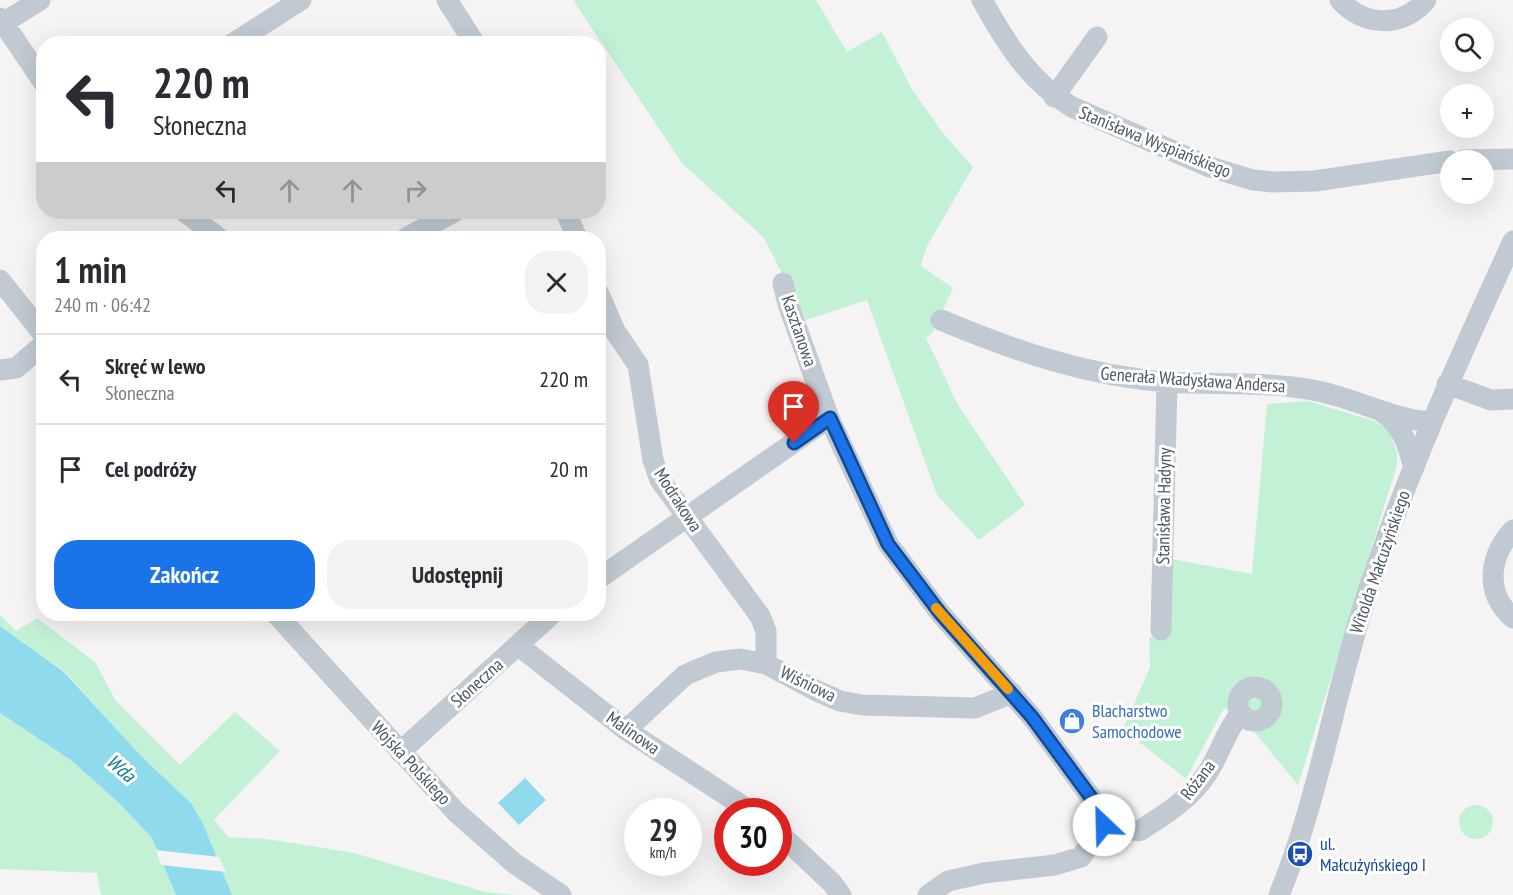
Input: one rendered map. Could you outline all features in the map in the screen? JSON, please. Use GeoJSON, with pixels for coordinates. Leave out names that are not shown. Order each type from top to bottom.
{"type":"FeatureCollection","features":[{"type":"Feature","properties":{"kind":"street"},"geometry":{"type":"LineString","coordinates":[[36,70],[2,21],[40,0]]}},
{"type":"Feature","properties":{"kind":"street"},"geometry":{"type":"LineString","coordinates":[[245,36],[301,0]]}},
{"type":"Feature","properties":{"kind":"street"},"geometry":{"type":"LineString","coordinates":[[447,0],[470,36]]}},
{"type":"Feature","properties":{"kind":"street","name":"Stanisława Wyspiańskiego"},"geometry":{"type":"LineString","coordinates":[[982,0],[1016,57],[1054,96],[1072,107],[1210,166],[1252,180],[1273,182],[1315,181],[1440,163]]}},
{"type":"Feature","properties":{"kind":"street"},"geometry":{"type":"LineString","coordinates":[[1340,0],[1364,18],[1382,22],[1412,13],[1426,0]]}},
{"type":"Feature","properties":{"kind":"street"},"geometry":{"type":"LineString","coordinates":[[1054,96],[1097,37]]}},
{"type":"Feature","properties":{"kind":"street"},"geometry":{"type":"LineString","coordinates":[[1494,159],[1513,159]]}},
{"type":"Feature","properties":{"kind":"street"},"geometry":{"type":"LineString","coordinates":[[202,219],[213,231]]}},
{"type":"Feature","properties":{"kind":"street"},"geometry":{"type":"LineString","coordinates":[[419,231],[441,219]]}},
{"type":"Feature","properties":{"kind":"street","name":"Witolda Małcużyńskiego"},"geometry":{"type":"LineString","coordinates":[[1279,895],[1295,857],[1362,610],[1386,537],[1447,384],[1513,241]]}},
{"type":"Feature","properties":{"kind":"street"},"geometry":{"type":"LineString","coordinates":[[0,280],[36,324]]}},
{"type":"Feature","properties":{"kind":"street","name":"Kasztanowa"},"geometry":{"type":"LineString","coordinates":[[783,283],[788,304],[830,418],[888,544],[940,613],[1012,693],[1098,807],[1104,825]]}},
{"type":"Feature","properties":{"kind":"street","name":"Modrakowa"},"geometry":{"type":"LineString","coordinates":[[606,311],[615,332],[638,365],[653,460],[660,480],[760,616],[766,632],[766,664]]}},
{"type":"Feature","properties":{"kind":"street","name":"Generała Władysława Andersa"},"geometry":{"type":"LineString","coordinates":[[940,320],[1051,362],[1091,372],[1167,382],[1313,390],[1405,419],[1431,422]]}},
{"type":"Feature","properties":{"kind":"street"},"geometry":{"type":"LineString","coordinates":[[0,370],[16,368],[36,351]]}},
{"type":"Feature","properties":{"kind":"street","name":"Stanisława Hadyny"},"geometry":{"type":"LineString","coordinates":[[1161,630],[1167,382]]}},
{"type":"Feature","properties":{"kind":"street"},"geometry":{"type":"LineString","coordinates":[[1447,384],[1491,400],[1513,399]]}},
{"type":"Feature","properties":{"kind":"street","name":"Generała Władysława Andersa"},"geometry":{"type":"LineString","coordinates":[[1379,410],[1390,418],[1402,433],[1414,468]]}},
{"type":"Feature","properties":{"kind":"street"},"geometry":{"type":"LineString","coordinates":[[606,573],[830,418]]}},
{"type":"Feature","properties":{"kind":"street"},"geometry":{"type":"LineString","coordinates":[[1513,530],[1498,551],[1492,576],[1498,600],[1513,618]]}},
{"type":"Feature","properties":{"kind":"street","name":"Wojska Polskiego"},"geometry":{"type":"LineString","coordinates":[[282,621],[400,752],[486,840],[514,863],[561,895]]}},
{"type":"Feature","properties":{"kind":"street","name":"Słoneczna"},"geometry":{"type":"LineString","coordinates":[[400,752],[545,621]]}},
{"type":"Feature","properties":{"kind":"street","name":"Malinowa"},"geometry":{"type":"LineString","coordinates":[[519,646],[626,730],[730,798]]}},
{"type":"Feature","properties":{"kind":"street","name":"Wiśniowa"},"geometry":{"type":"LineString","coordinates":[[626,730],[685,675],[716,662],[740,659],[766,664],[840,701],[862,705],[975,708],[1012,693]]}},
{"type":"Feature","properties":{"kind":"street","name":"Różana"},"geometry":{"type":"LineString","coordinates":[[1104,825],[1139,831],[1182,803],[1207,775],[1232,724],[1240,714]]}},
{"type":"Feature","properties":{"kind":"street"},"geometry":{"type":"LineString","coordinates":[[928,895],[948,881],[984,873],[1055,865],[1081,856],[1104,825]]}},
{"type":"Feature","properties":{"kind":"street"},"geometry":{"type":"LineString","coordinates":[[792,845],[832,883],[841,895]]}},
{"type":"Feature","properties":{"kind":"green space"},"geometry":{"type":"Polygon","coordinates":[[[573,0],[816,0],[847,52],[882,32],[913,91],[943,133],[973,167],[926,248],[921,266],[953,288],[933,332],[926,338],[958,405],[1025,505],[979,540],[937,495],[867,300],[806,320],[764,238],[682,163],[606,49],[606,36],[597,36],[573,0]]]}},
{"type":"Feature","properties":{"kind":"green space"},"geometry":{"type":"Polygon","coordinates":[[[1308,401],[1374,421],[1389,430],[1397,453],[1397,465],[1298,785],[1252,729],[1224,708],[1186,779],[1123,729],[1150,667],[1149,637],[1168,637],[1171,559],[1252,574],[1267,404],[1308,401]]]}},
{"type":"Feature","properties":{"kind":"green space"},"geometry":{"type":"Polygon","coordinates":[[[0,615],[16,631],[36,619],[36,621],[41,621],[95,662],[115,700],[180,765],[235,712],[280,751],[214,820],[228,837],[267,839],[354,853],[485,892],[516,895],[232,895],[204,826],[192,804],[144,759],[65,672],[0,626],[0,615]]]}},
{"type":"Feature","properties":{"kind":"green space"},"geometry":{"type":"Polygon","coordinates":[[[0,713],[72,761],[119,803],[152,838],[176,895],[101,895],[97,873],[0,869],[0,713]]]}},
{"type":"Feature","properties":{"kind":"green space"},"geometry":{"type":"Polygon","coordinates":[[[1476,805],[1488,810],[1493,822],[1488,834],[1476,839],[1464,834],[1459,822],[1464,810],[1476,805]]]}},
{"type":"Feature","properties":{"kind":"water","name":"Wda"},"geometry":{"type":"Polygon","coordinates":[[[0,626],[64,672],[144,759],[192,804],[204,826],[232,895],[176,895],[152,838],[119,803],[72,761],[0,713],[0,626]]]}},
{"type":"Feature","properties":{"kind":"water"},"geometry":{"type":"Polygon","coordinates":[[[525,778],[546,800],[519,825],[498,803],[525,778]]]}},
{"type":"Feature","properties":{"kind":"pier"},"geometry":{"type":"Polygon","coordinates":[[[156,850],[219,857],[226,872],[161,865],[156,850]]]}},
{"type":"Feature","properties":{"kind":"slow traffic"},"geometry":{"type":"LineString","coordinates":[[936,608],[1008,689]]}},
{"type":"Feature","properties":{"kind":"place","name":"Blacharstwo Samochodowe"},"geometry":{"type":"Point","coordinates":[1072,721]}},
{"type":"Feature","properties":{"kind":"place","name":"ul. Małcużyńskiego I"},"geometry":{"type":"Point","coordinates":[1300,854]}},
{"type":"Feature","properties":{"kind":"route"},"geometry":{"type":"LineString","coordinates":[[794,443],[830,418],[888,544],[915,583],[1032,717],[1098,807],[1104,825]]}}]}
